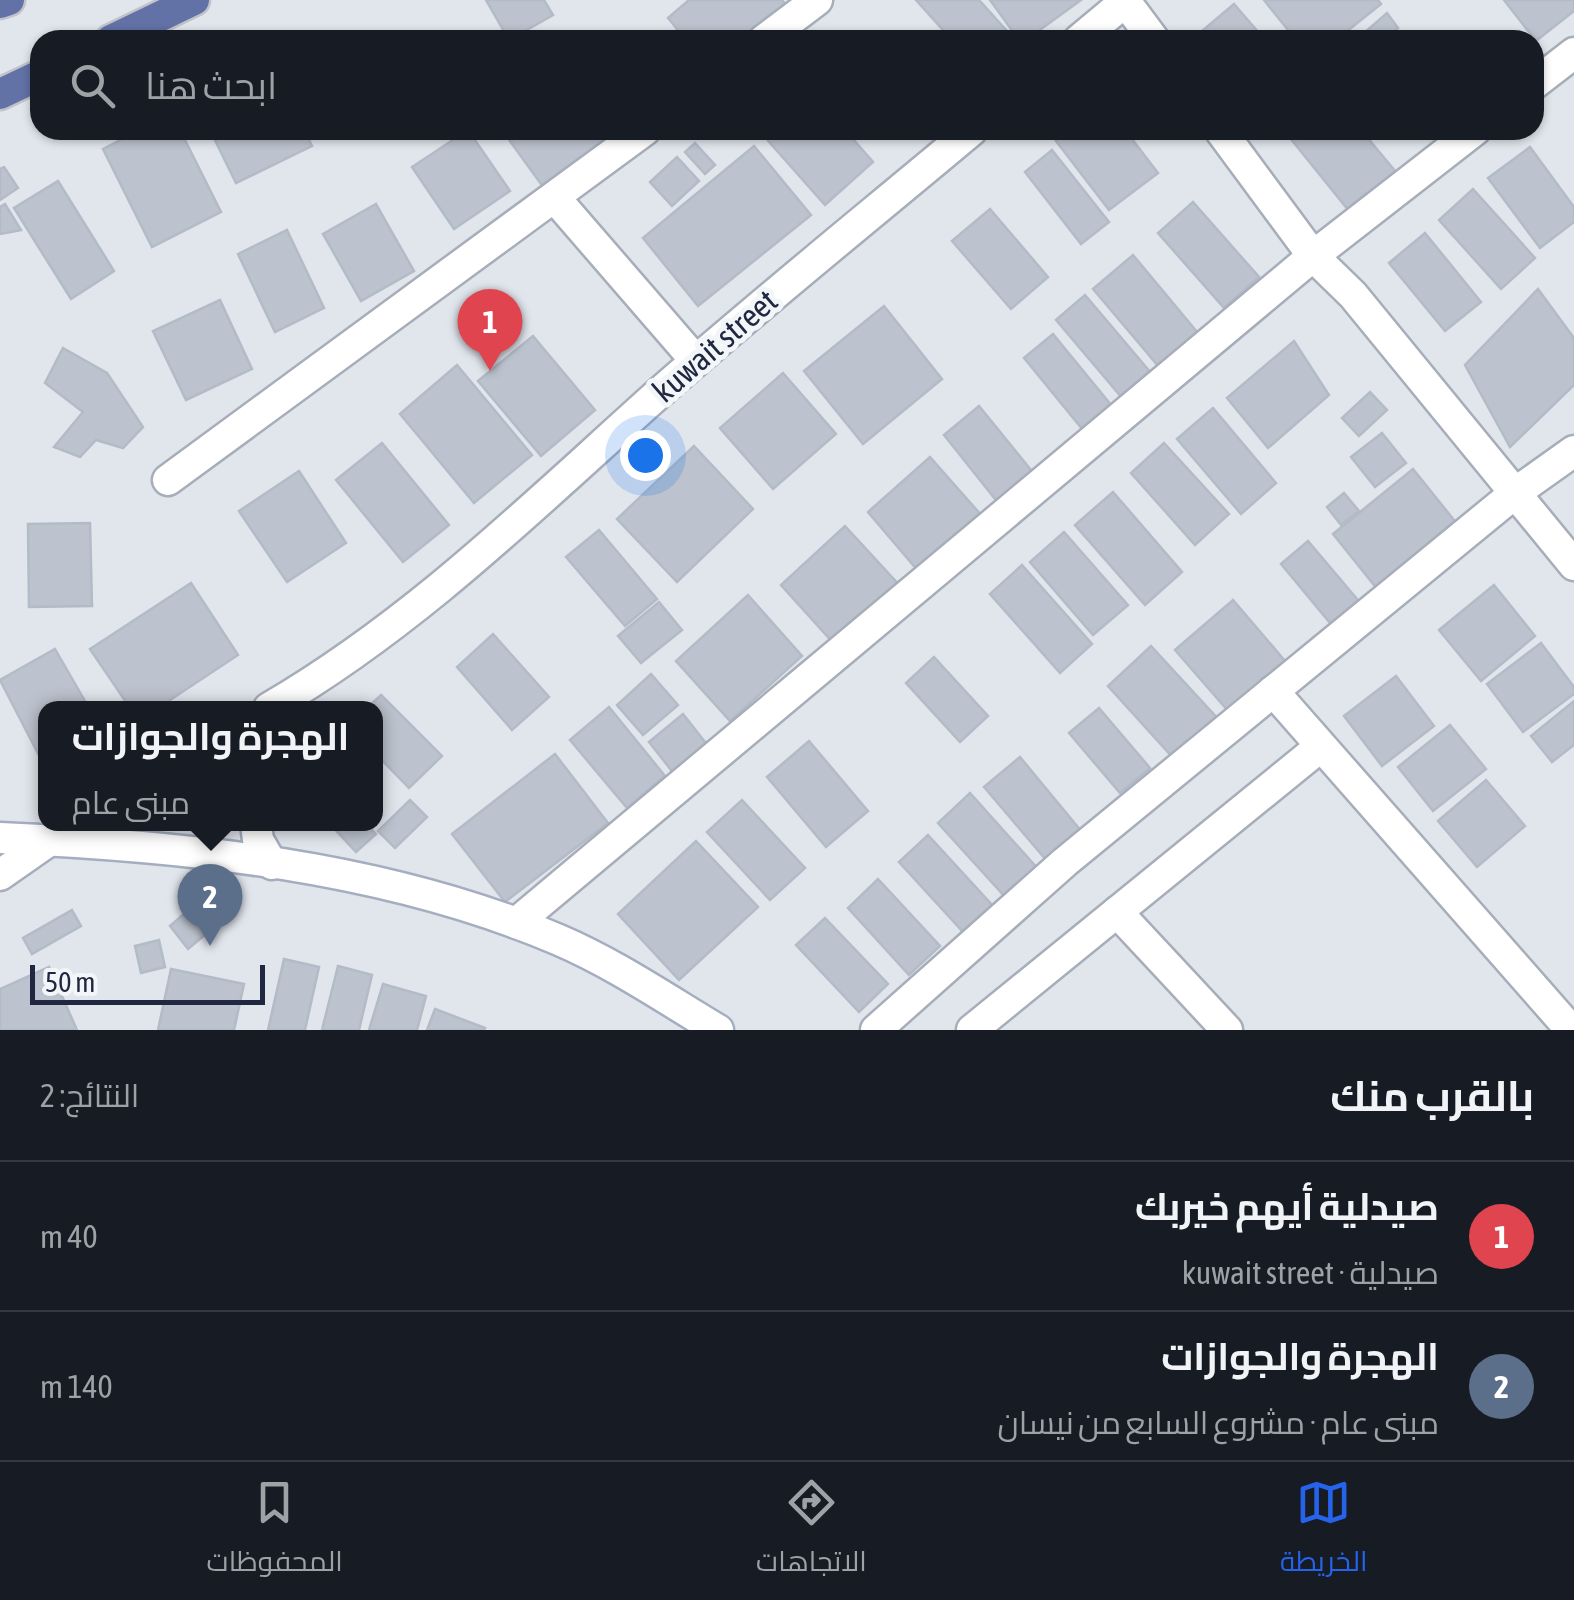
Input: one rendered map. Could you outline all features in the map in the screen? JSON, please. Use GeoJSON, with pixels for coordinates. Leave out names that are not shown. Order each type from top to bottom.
{"type":"FeatureCollection","features":[{"type":"Feature","properties":{"kind":"main road"},"geometry":{"type":"LineString","coordinates":[[0,2],[9,0]]}},
{"type":"Feature","properties":{"kind":"main road"},"geometry":{"type":"LineString","coordinates":[[132,30],[194,0]]}},
{"type":"Feature","properties":{"kind":"main road"},"geometry":{"type":"LineString","coordinates":[[0,94],[30,80]]}},
{"type":"Feature","properties":{"kind":"street"},"geometry":{"type":"LineString","coordinates":[[777,30],[817,0]]}},
{"type":"Feature","properties":{"kind":"street"},"geometry":{"type":"LineString","coordinates":[[1091,30],[1126,1],[1147,30]]}},
{"type":"Feature","properties":{"kind":"street"},"geometry":{"type":"LineString","coordinates":[[1544,76],[1574,54]]}},
{"type":"Feature","properties":{"kind":"street"},"geometry":{"type":"LineString","coordinates":[[168,480],[631,140]]}},
{"type":"Feature","properties":{"kind":"street","name":"kuwait street"},"geometry":{"type":"LineString","coordinates":[[287,701],[412,614],[696,361],[960,140]]}},
{"type":"Feature","properties":{"kind":"street"},"geometry":{"type":"LineString","coordinates":[[1227,140],[1313,256],[1353,295],[1574,566]]}},
{"type":"Feature","properties":{"kind":"street"},"geometry":{"type":"LineString","coordinates":[[516,923],[1313,256],[1462,140]]}},
{"type":"Feature","properties":{"kind":"street"},"geometry":{"type":"LineString","coordinates":[[555,198],[696,361]]}},
{"type":"Feature","properties":{"kind":"street"},"geometry":{"type":"LineString","coordinates":[[876,1030],[1065,862],[1515,493],[1574,451]]}},
{"type":"Feature","properties":{"kind":"street"},"geometry":{"type":"LineString","coordinates":[[1272,692],[1571,1030]]}},
{"type":"Feature","properties":{"kind":"street"},"geometry":{"type":"LineString","coordinates":[[972,1030],[1320,747]]}},
{"type":"Feature","properties":{"kind":"street"},"geometry":{"type":"LineString","coordinates":[[0,875],[61,831]]}},
{"type":"Feature","properties":{"kind":"street"},"geometry":{"type":"LineString","coordinates":[[257,831],[272,864]]}},
{"type":"Feature","properties":{"kind":"street"},"geometry":{"type":"LineString","coordinates":[[0,838],[272,864],[399,888],[516,923],[601,959],[718,1030]]}},
{"type":"Feature","properties":{"kind":"street"},"geometry":{"type":"LineString","coordinates":[[1116,912],[1227,1030]]}},
{"type":"Feature","properties":{"kind":"building"},"geometry":{"type":"Polygon","coordinates":[[[486,0],[544,0],[553,15],[527,30],[503,30],[486,0]]]}},
{"type":"Feature","properties":{"kind":"building"},"geometry":{"type":"Polygon","coordinates":[[[689,0],[782,0],[786,5],[756,30],[678,30],[668,18],[689,0]]]}},
{"type":"Feature","properties":{"kind":"building"},"geometry":{"type":"Polygon","coordinates":[[[916,0],[979,0],[1006,30],[943,30],[916,0]]]}},
{"type":"Feature","properties":{"kind":"building"},"geometry":{"type":"Polygon","coordinates":[[[990,0],[1081,0],[1040,30],[1012,30],[990,0]]]}},
{"type":"Feature","properties":{"kind":"building"},"geometry":{"type":"Polygon","coordinates":[[[1264,0],[1378,0],[1381,4],[1348,30],[1288,30],[1264,0]]]}},
{"type":"Feature","properties":{"kind":"building"},"geometry":{"type":"Polygon","coordinates":[[[1504,0],[1574,0],[1574,11],[1544,35],[1544,30],[1527,30],[1504,0]]]}},
{"type":"Feature","properties":{"kind":"building"},"geometry":{"type":"Polygon","coordinates":[[[1234,4],[1256,30],[1203,30],[1234,4]]]}},
{"type":"Feature","properties":{"kind":"building"},"geometry":{"type":"Polygon","coordinates":[[[1387,13],[1398,28],[1396,30],[1367,30],[1387,13]]]}},
{"type":"Feature","properties":{"kind":"building"},"geometry":{"type":"Polygon","coordinates":[[[121,140],[185,140],[221,212],[152,247],[103,149],[121,140]]]}},
{"type":"Feature","properties":{"kind":"building"},"geometry":{"type":"Polygon","coordinates":[[[215,140],[309,140],[312,146],[236,183],[215,140]]]}},
{"type":"Feature","properties":{"kind":"building"},"geometry":{"type":"Polygon","coordinates":[[[453,140],[475,140],[510,191],[454,229],[412,167],[453,140]]]}},
{"type":"Feature","properties":{"kind":"building"},"geometry":{"type":"Polygon","coordinates":[[[509,140],[603,140],[611,151],[549,195],[509,140]]]}},
{"type":"Feature","properties":{"kind":"building"},"geometry":{"type":"Polygon","coordinates":[[[768,140],[854,140],[873,162],[825,205],[768,140]]]}},
{"type":"Feature","properties":{"kind":"building"},"geometry":{"type":"Polygon","coordinates":[[[1133,140],[1158,173],[1109,210],[1056,141],[1133,140]]]}},
{"type":"Feature","properties":{"kind":"building"},"geometry":{"type":"Polygon","coordinates":[[[1292,140],[1369,140],[1396,172],[1349,211],[1292,140]]]}},
{"type":"Feature","properties":{"kind":"building"},"geometry":{"type":"Polygon","coordinates":[[[695,143],[715,165],[705,174],[685,152],[695,143]]]}},
{"type":"Feature","properties":{"kind":"building"},"geometry":{"type":"Polygon","coordinates":[[[754,146],[811,215],[698,306],[643,238],[754,146]]]}},
{"type":"Feature","properties":{"kind":"building"},"geometry":{"type":"Polygon","coordinates":[[[1530,147],[1574,207],[1574,222],[1540,248],[1488,178],[1530,147]]]}},
{"type":"Feature","properties":{"kind":"building"},"geometry":{"type":"Polygon","coordinates":[[[1052,150],[1109,222],[1081,244],[1025,172],[1052,150]]]}},
{"type":"Feature","properties":{"kind":"building"},"geometry":{"type":"Polygon","coordinates":[[[677,157],[699,181],[672,206],[650,182],[677,157]]]}},
{"type":"Feature","properties":{"kind":"building"},"geometry":{"type":"Polygon","coordinates":[[[4,167],[18,188],[0,200],[0,169],[4,167]]]}},
{"type":"Feature","properties":{"kind":"building"},"geometry":{"type":"Polygon","coordinates":[[[58,181],[114,271],[71,299],[14,208],[58,181]]]}},
{"type":"Feature","properties":{"kind":"building"},"geometry":{"type":"Polygon","coordinates":[[[1473,189],[1535,258],[1501,289],[1439,220],[1473,189]]]}},
{"type":"Feature","properties":{"kind":"building"},"geometry":{"type":"Polygon","coordinates":[[[1193,202],[1259,277],[1224,308],[1158,233],[1193,202]]]}},
{"type":"Feature","properties":{"kind":"building"},"geometry":{"type":"Polygon","coordinates":[[[5,204],[21,230],[0,234],[0,207],[5,204]]]}},
{"type":"Feature","properties":{"kind":"building"},"geometry":{"type":"Polygon","coordinates":[[[376,204],[414,271],[361,301],[323,234],[376,204]]]}},
{"type":"Feature","properties":{"kind":"building"},"geometry":{"type":"Polygon","coordinates":[[[990,209],[1048,277],[1011,309],[952,241],[990,209]]]}},
{"type":"Feature","properties":{"kind":"building"},"geometry":{"type":"Polygon","coordinates":[[[287,230],[324,308],[275,332],[238,254],[287,230]]]}},
{"type":"Feature","properties":{"kind":"building"},"geometry":{"type":"Polygon","coordinates":[[[1425,233],[1481,302],[1445,331],[1389,263],[1425,233]]]}},
{"type":"Feature","properties":{"kind":"building"},"geometry":{"type":"Polygon","coordinates":[[[1133,255],[1198,333],[1159,367],[1093,289],[1133,255]]]}},
{"type":"Feature","properties":{"kind":"building"},"geometry":{"type":"Polygon","coordinates":[[[1538,289],[1574,338],[1574,385],[1510,447],[1465,365],[1538,289]]]}},
{"type":"Feature","properties":{"kind":"building"},"geometry":{"type":"Polygon","coordinates":[[[1085,295],[1152,374],[1123,399],[1056,320],[1085,295]]]}},
{"type":"Feature","properties":{"kind":"building"},"geometry":{"type":"Polygon","coordinates":[[[220,300],[252,369],[186,400],[153,331],[220,300]]]}},
{"type":"Feature","properties":{"kind":"building"},"geometry":{"type":"Polygon","coordinates":[[[884,306],[942,379],[863,444],[804,371],[884,306]]]}},
{"type":"Feature","properties":{"kind":"building"},"geometry":{"type":"Polygon","coordinates":[[[1053,334],[1112,406],[1083,430],[1024,358],[1053,334]]]}},
{"type":"Feature","properties":{"kind":"building"},"geometry":{"type":"Polygon","coordinates":[[[533,336],[595,410],[541,456],[478,381],[533,336]]]}},
{"type":"Feature","properties":{"kind":"building"},"geometry":{"type":"Polygon","coordinates":[[[1294,341],[1329,395],[1268,448],[1227,398],[1294,341]]]}},
{"type":"Feature","properties":{"kind":"building"},"geometry":{"type":"Polygon","coordinates":[[[63,348],[107,373],[143,427],[123,448],[96,440],[80,457],[54,447],[83,412],[45,383],[63,348]]]}},
{"type":"Feature","properties":{"kind":"building"},"geometry":{"type":"Polygon","coordinates":[[[457,365],[532,455],[474,503],[400,414],[457,365]]]}},
{"type":"Feature","properties":{"kind":"building"},"geometry":{"type":"Polygon","coordinates":[[[783,373],[836,434],[773,489],[720,428],[783,373]]]}},
{"type":"Feature","properties":{"kind":"building"},"geometry":{"type":"Polygon","coordinates":[[[1370,392],[1387,410],[1359,436],[1342,418],[1370,392]]]}},
{"type":"Feature","properties":{"kind":"building"},"geometry":{"type":"Polygon","coordinates":[[[979,406],[1035,475],[999,504],[944,435],[979,406]]]}},
{"type":"Feature","properties":{"kind":"building"},"geometry":{"type":"Polygon","coordinates":[[[1213,408],[1276,483],[1241,514],[1177,439],[1213,408]]]}},
{"type":"Feature","properties":{"kind":"building"},"geometry":{"type":"Polygon","coordinates":[[[1382,433],[1406,463],[1375,487],[1351,457],[1382,433]]]}},
{"type":"Feature","properties":{"kind":"building"},"geometry":{"type":"Polygon","coordinates":[[[382,443],[449,525],[403,562],[336,480],[382,443]]]}},
{"type":"Feature","properties":{"kind":"building"},"geometry":{"type":"Polygon","coordinates":[[[1164,443],[1229,514],[1195,545],[1131,473],[1164,443]]]}},
{"type":"Feature","properties":{"kind":"building"},"geometry":{"type":"Polygon","coordinates":[[[694,446],[753,509],[677,582],[617,519],[694,446]]]}},
{"type":"Feature","properties":{"kind":"building"},"geometry":{"type":"Polygon","coordinates":[[[930,457],[982,516],[919,572],[868,512],[930,457]]]}},
{"type":"Feature","properties":{"kind":"building"},"geometry":{"type":"Polygon","coordinates":[[[1413,469],[1458,525],[1378,590],[1333,534],[1413,469]]]}},
{"type":"Feature","properties":{"kind":"building"},"geometry":{"type":"Polygon","coordinates":[[[299,471],[346,543],[287,582],[239,511],[299,471]]]}},
{"type":"Feature","properties":{"kind":"building"},"geometry":{"type":"Polygon","coordinates":[[[1113,492],[1182,572],[1145,605],[1075,525],[1113,492]]]}},
{"type":"Feature","properties":{"kind":"building"},"geometry":{"type":"Polygon","coordinates":[[[1344,493],[1359,511],[1341,525],[1327,507],[1344,493]]]}},
{"type":"Feature","properties":{"kind":"building"},"geometry":{"type":"Polygon","coordinates":[[[90,523],[92,606],[29,607],[28,524],[90,523]]]}},
{"type":"Feature","properties":{"kind":"building"},"geometry":{"type":"Polygon","coordinates":[[[845,526],[901,587],[836,646],[781,585],[845,526]]]}},
{"type":"Feature","properties":{"kind":"building"},"geometry":{"type":"Polygon","coordinates":[[[599,530],[657,599],[625,626],[566,557],[599,530]]]}},
{"type":"Feature","properties":{"kind":"building"},"geometry":{"type":"Polygon","coordinates":[[[1064,532],[1128,605],[1093,635],[1030,562],[1064,532]]]}},
{"type":"Feature","properties":{"kind":"building"},"geometry":{"type":"Polygon","coordinates":[[[1308,541],[1363,606],[1335,629],[1281,564],[1308,541]]]}},
{"type":"Feature","properties":{"kind":"building"},"geometry":{"type":"Polygon","coordinates":[[[1022,565],[1092,644],[1060,673],[990,594],[1022,565]]]}},
{"type":"Feature","properties":{"kind":"building"},"geometry":{"type":"Polygon","coordinates":[[[191,583],[238,655],[169,701],[125,701],[90,649],[191,583]]]}},
{"type":"Feature","properties":{"kind":"building"},"geometry":{"type":"Polygon","coordinates":[[[1494,585],[1535,636],[1481,681],[1439,630],[1494,585]]]}},
{"type":"Feature","properties":{"kind":"building"},"geometry":{"type":"Polygon","coordinates":[[[748,595],[802,656],[730,721],[676,661],[748,595]]]}},
{"type":"Feature","properties":{"kind":"building"},"geometry":{"type":"Polygon","coordinates":[[[1233,600],[1286,662],[1229,712],[1175,650],[1233,600]]]}},
{"type":"Feature","properties":{"kind":"building"},"geometry":{"type":"Polygon","coordinates":[[[659,602],[682,630],[641,663],[618,636],[659,602]]]}},
{"type":"Feature","properties":{"kind":"building"},"geometry":{"type":"Polygon","coordinates":[[[493,634],[549,697],[512,730],[457,667],[493,634]]]}},
{"type":"Feature","properties":{"kind":"building"},"geometry":{"type":"Polygon","coordinates":[[[1541,643],[1574,687],[1574,694],[1523,732],[1487,684],[1541,643]]]}},
{"type":"Feature","properties":{"kind":"building"},"geometry":{"type":"Polygon","coordinates":[[[1151,646],[1219,720],[1175,760],[1108,686],[1151,646]]]}},
{"type":"Feature","properties":{"kind":"building"},"geometry":{"type":"Polygon","coordinates":[[[55,649],[85,701],[38,701],[38,753],[0,680],[55,649]]]}},
{"type":"Feature","properties":{"kind":"building"},"geometry":{"type":"Polygon","coordinates":[[[934,657],[988,716],[960,742],[906,683],[934,657]]]}},
{"type":"Feature","properties":{"kind":"building"},"geometry":{"type":"Polygon","coordinates":[[[651,674],[678,705],[643,735],[617,705],[651,674]]]}},
{"type":"Feature","properties":{"kind":"building"},"geometry":{"type":"Polygon","coordinates":[[[1396,676],[1434,726],[1382,766],[1344,716],[1396,676]]]}},
{"type":"Feature","properties":{"kind":"building"},"geometry":{"type":"Polygon","coordinates":[[[381,695],[442,756],[409,788],[383,761],[383,701],[375,701],[381,695]]]}},
{"type":"Feature","properties":{"kind":"building"},"geometry":{"type":"Polygon","coordinates":[[[1574,701],[1574,745],[1552,762],[1531,736],[1574,701]]]}},
{"type":"Feature","properties":{"kind":"building"},"geometry":{"type":"Polygon","coordinates":[[[609,707],[665,776],[627,808],[570,740],[609,707]]]}},
{"type":"Feature","properties":{"kind":"building"},"geometry":{"type":"Polygon","coordinates":[[[1099,708],[1150,768],[1120,793],[1069,733],[1099,708]]]}},
{"type":"Feature","properties":{"kind":"building"},"geometry":{"type":"Polygon","coordinates":[[[683,714],[709,747],[675,775],[649,742],[683,714]]]}},
{"type":"Feature","properties":{"kind":"building"},"geometry":{"type":"Polygon","coordinates":[[[1450,725],[1486,769],[1433,811],[1398,767],[1450,725]]]}},
{"type":"Feature","properties":{"kind":"building"},"geometry":{"type":"Polygon","coordinates":[[[809,741],[868,811],[826,847],[767,777],[809,741]]]}},
{"type":"Feature","properties":{"kind":"building"},"geometry":{"type":"Polygon","coordinates":[[[555,754],[608,823],[505,902],[452,834],[555,754]]]}},
{"type":"Feature","properties":{"kind":"building"},"geometry":{"type":"Polygon","coordinates":[[[1020,757],[1082,832],[1047,861],[984,787],[1020,757]]]}},
{"type":"Feature","properties":{"kind":"building"},"geometry":{"type":"Polygon","coordinates":[[[1486,780],[1525,826],[1477,867],[1438,821],[1486,780]]]}},
{"type":"Feature","properties":{"kind":"building"},"geometry":{"type":"Polygon","coordinates":[[[970,793],[1039,870],[1007,899],[938,823],[970,793]]]}},
{"type":"Feature","properties":{"kind":"building"},"geometry":{"type":"Polygon","coordinates":[[[410,800],[427,817],[395,848],[378,831],[383,831],[383,826],[410,800]]]}},
{"type":"Feature","properties":{"kind":"building"},"geometry":{"type":"Polygon","coordinates":[[[742,800],[805,868],[770,900],[707,832],[742,800]]]}},
{"type":"Feature","properties":{"kind":"building"},"geometry":{"type":"Polygon","coordinates":[[[336,831],[376,834],[356,852],[336,831]]]}},
{"type":"Feature","properties":{"kind":"building"},"geometry":{"type":"Polygon","coordinates":[[[928,835],[993,906],[964,933],[899,862],[928,835]]]}},
{"type":"Feature","properties":{"kind":"building"},"geometry":{"type":"Polygon","coordinates":[[[696,841],[758,907],[679,980],[618,914],[696,841]]]}},
{"type":"Feature","properties":{"kind":"building"},"geometry":{"type":"Polygon","coordinates":[[[878,879],[940,946],[909,975],[848,908],[878,879]]]}},
{"type":"Feature","properties":{"kind":"building"},"geometry":{"type":"Polygon","coordinates":[[[206,895],[225,918],[188,949],[170,926],[206,895]]]}},
{"type":"Feature","properties":{"kind":"building"},"geometry":{"type":"Polygon","coordinates":[[[72,910],[81,926],[32,954],[23,938],[72,910]]]}},
{"type":"Feature","properties":{"kind":"building"},"geometry":{"type":"Polygon","coordinates":[[[825,918],[888,984],[859,1012],[796,945],[825,918]]]}},
{"type":"Feature","properties":{"kind":"building"},"geometry":{"type":"Polygon","coordinates":[[[159,940],[165,967],[141,973],[135,946],[159,940]]]}},
{"type":"Feature","properties":{"kind":"building"},"geometry":{"type":"Polygon","coordinates":[[[284,959],[319,967],[305,1030],[268,1030],[284,959]]]}},
{"type":"Feature","properties":{"kind":"building"},"geometry":{"type":"Polygon","coordinates":[[[338,966],[372,975],[359,1030],[322,1030],[338,966]]]}},
{"type":"Feature","properties":{"kind":"building"},"geometry":{"type":"Polygon","coordinates":[[[49,967],[77,1030],[0,1030],[0,989],[49,967]]]}},
{"type":"Feature","properties":{"kind":"building"},"geometry":{"type":"Polygon","coordinates":[[[171,969],[244,984],[234,1030],[158,1030],[171,969]]]}},
{"type":"Feature","properties":{"kind":"building"},"geometry":{"type":"Polygon","coordinates":[[[383,984],[426,996],[417,1030],[369,1030],[383,984]]]}},
{"type":"Feature","properties":{"kind":"building"},"geometry":{"type":"Polygon","coordinates":[[[435,1009],[485,1028],[427,1030],[435,1009]]]}},
{"type":"Feature","properties":{"kind":"place","name":"صيدلية أيهم خيربك"},"geometry":{"type":"Point","coordinates":[490,371]}},
{"type":"Feature","properties":{"kind":"place","name":"الهجرة والجوازات"},"geometry":{"type":"Point","coordinates":[210,946]}}]}
